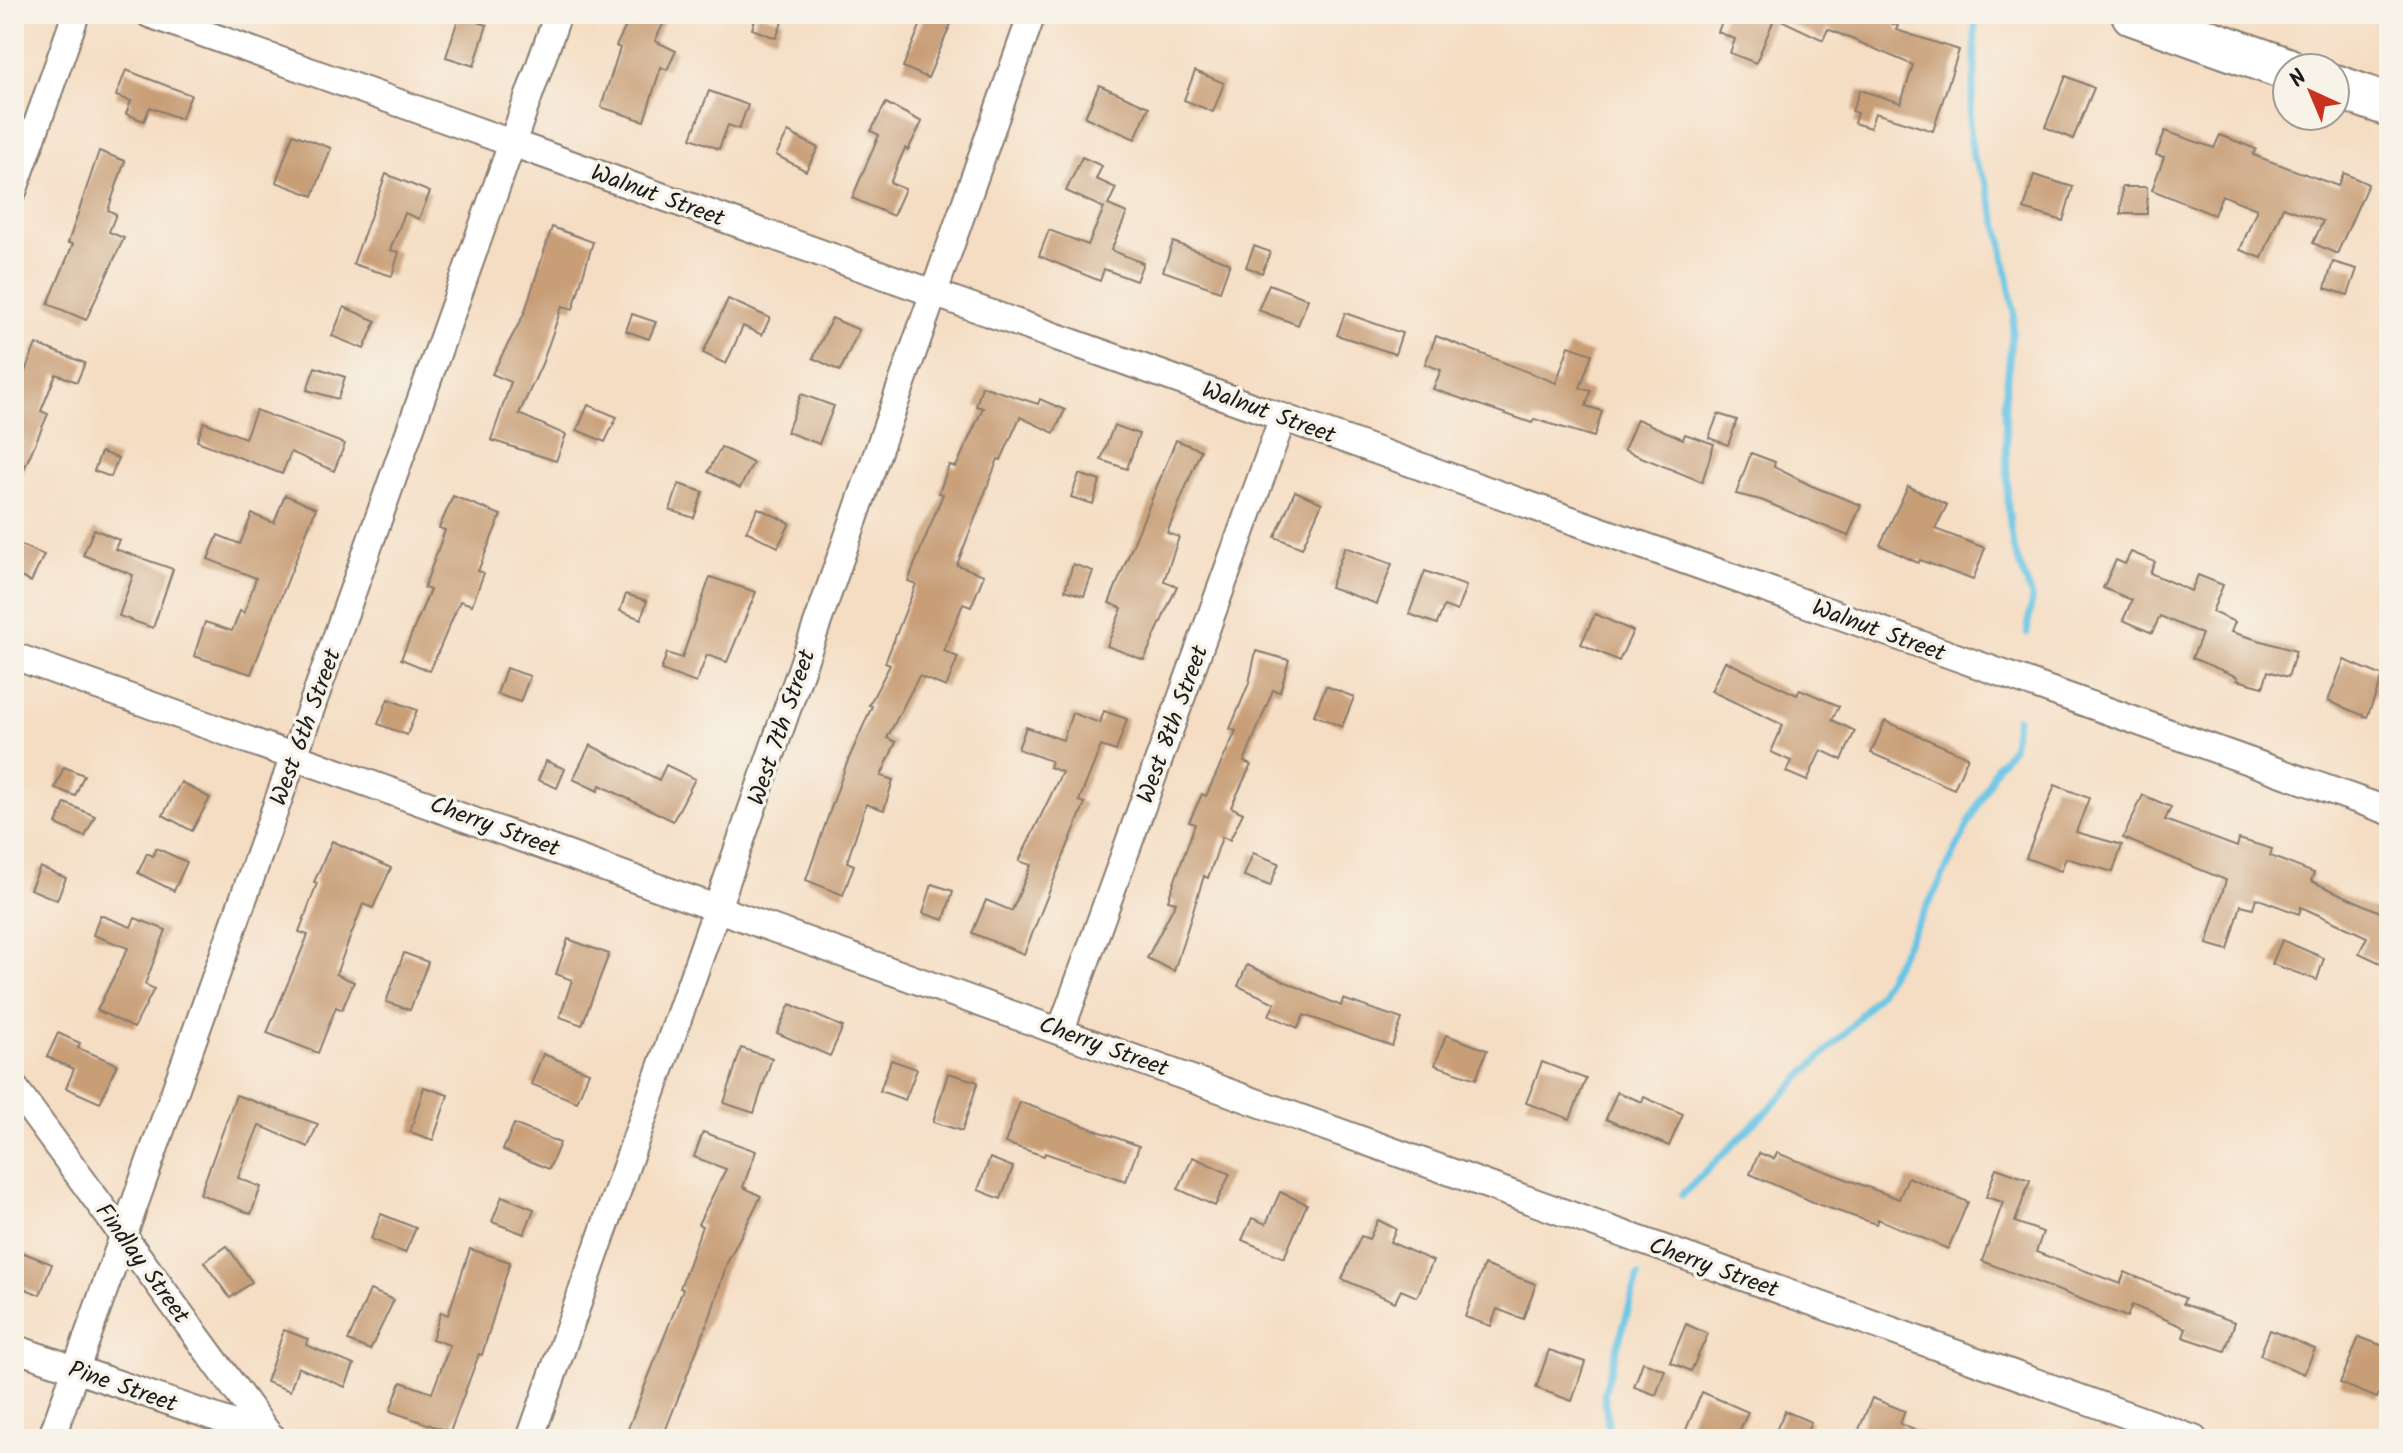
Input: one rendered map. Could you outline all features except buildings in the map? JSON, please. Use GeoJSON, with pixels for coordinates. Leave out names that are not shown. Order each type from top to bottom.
{"type":"FeatureCollection","features":[{"type":"Feature","properties":{"kind":"main road"},"geometry":{"type":"LineString","coordinates":[[2133,14],[2271,63]]}},
{"type":"Feature","properties":{"kind":"main road"},"geometry":{"type":"LineString","coordinates":[[2351,92],[2389,105]]}},
{"type":"Feature","properties":{"kind":"street"},"geometry":{"type":"LineString","coordinates":[[14,189],[76,14]]}},
{"type":"Feature","properties":{"kind":"street","name":"Walnut Street"},"geometry":{"type":"LineString","coordinates":[[149,14],[2389,811]]}},
{"type":"Feature","properties":{"kind":"street","name":"West 6th Street"},"geometry":{"type":"LineString","coordinates":[[51,1439],[558,14]]}},
{"type":"Feature","properties":{"kind":"street","name":"West 7th Street"},"geometry":{"type":"LineString","coordinates":[[530,1439],[1032,14]]}},
{"type":"Feature","properties":{"kind":"street","name":"West 8th Street"},"geometry":{"type":"LineString","coordinates":[[1061,1030],[1283,417]]}},
{"type":"Feature","properties":{"kind":"street","name":"Cherry Street"},"geometry":{"type":"LineString","coordinates":[[14,656],[718,906],[2194,1439]]}},
{"type":"Feature","properties":{"kind":"street","name":"Findlay Street"},"geometry":{"type":"LineString","coordinates":[[14,1087],[273,1438]]}},
{"type":"Feature","properties":{"kind":"street","name":"Pine Street"},"geometry":{"type":"LineString","coordinates":[[14,1348],[273,1438]]}},
{"type":"Feature","properties":{"kind":"waterway"},"geometry":{"type":"LineString","coordinates":[[1975,23],[1975,73],[1969,125],[1973,158],[1986,183],[2000,233],[2014,312],[2005,401],[2008,507],[2013,547],[2032,597],[2027,633]]}},
{"type":"Feature","properties":{"kind":"waterway"},"geometry":{"type":"LineString","coordinates":[[1682,1195],[1847,1031],[1879,993],[1936,890],[1997,766],[2012,748],[2017,718]]}},
{"type":"Feature","properties":{"kind":"waterway"},"geometry":{"type":"LineString","coordinates":[[1610,1439],[1604,1393],[1638,1276]]}}]}
